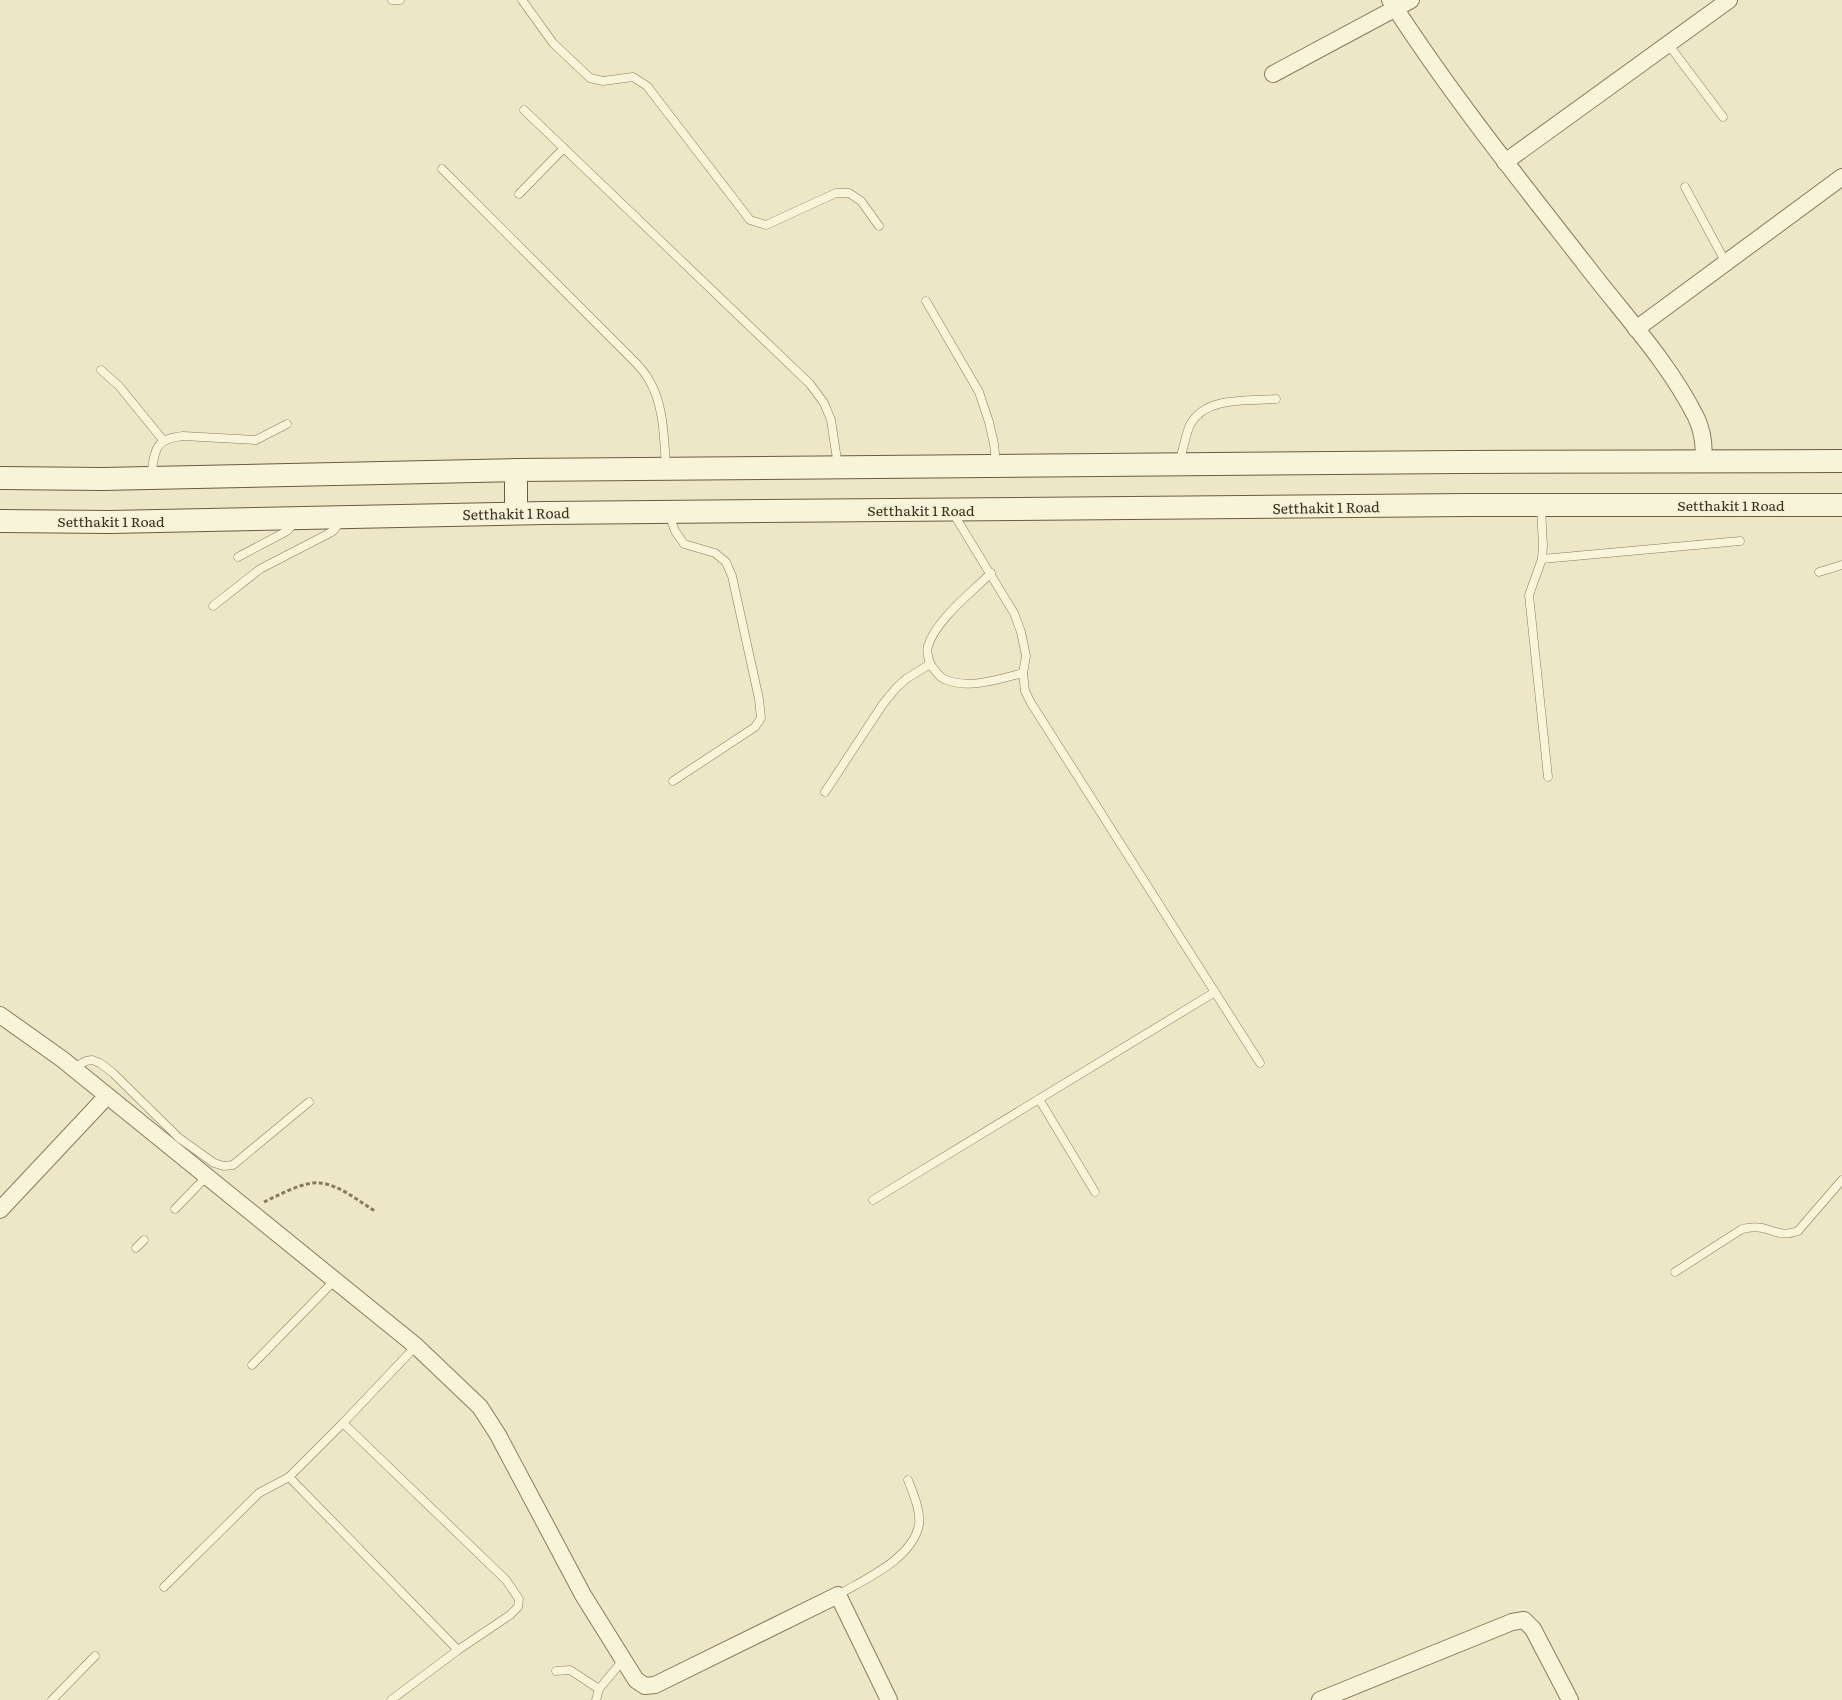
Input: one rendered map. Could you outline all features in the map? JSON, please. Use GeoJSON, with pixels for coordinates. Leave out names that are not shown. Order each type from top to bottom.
{"type":"FeatureCollection","features":[{"type":"Feature","properties":{"kind":"main road"},"geometry":{"type":"LineString","coordinates":[[0,478],[151,478],[516,470],[1842,461]]}},
{"type":"Feature","properties":{"kind":"main road"},"geometry":{"type":"LineString","coordinates":[[516,470],[516,513]]}},
{"type":"Feature","properties":{"kind":"main road","name":"Setthakit 1 Road"},"geometry":{"type":"LineString","coordinates":[[0,521],[110,522],[516,513],[951,509],[1842,505]]}},
{"type":"Feature","properties":{"kind":"street"},"geometry":{"type":"LineString","coordinates":[[1272,74],[1392,4],[1411,0]]}},
{"type":"Feature","properties":{"kind":"street"},"geometry":{"type":"LineString","coordinates":[[1505,162],[1729,0]]}},
{"type":"Feature","properties":{"kind":"street"},"geometry":{"type":"LineString","coordinates":[[1392,4],[1428,57],[1505,162],[1673,378],[1697,419],[1703,434],[1703,461]]}},
{"type":"Feature","properties":{"kind":"street"},"geometry":{"type":"LineString","coordinates":[[1636,329],[1842,177]]}},
{"type":"Feature","properties":{"kind":"street"},"geometry":{"type":"LineString","coordinates":[[0,1015],[73,1068],[416,1346],[480,1407],[498,1435],[583,1595],[636,1680],[645,1686],[655,1685],[838,1594],[889,1700]]}},
{"type":"Feature","properties":{"kind":"street"},"geometry":{"type":"LineString","coordinates":[[0,1210],[107,1096]]}},
{"type":"Feature","properties":{"kind":"street"},"geometry":{"type":"LineString","coordinates":[[1320,1700],[1512,1622],[1524,1620],[1533,1629],[1570,1700]]}},
{"type":"Feature","properties":{"kind":"lane"},"geometry":{"type":"LineString","coordinates":[[392,0],[400,0]]}},
{"type":"Feature","properties":{"kind":"lane"},"geometry":{"type":"LineString","coordinates":[[522,0],[553,43],[590,78],[602,81],[633,77],[647,86],[750,220],[766,225],[836,193],[850,193],[861,201],[880,226]]}},
{"type":"Feature","properties":{"kind":"lane"},"geometry":{"type":"LineString","coordinates":[[1668,44],[1724,117]]}},
{"type":"Feature","properties":{"kind":"lane"},"geometry":{"type":"LineString","coordinates":[[524,110],[810,384],[824,403],[831,420],[838,468]]}},
{"type":"Feature","properties":{"kind":"lane"},"geometry":{"type":"LineString","coordinates":[[519,194],[564,148]]}},
{"type":"Feature","properties":{"kind":"lane"},"geometry":{"type":"LineString","coordinates":[[442,169],[632,359],[649,379],[658,400],[662,420],[666,469]]}},
{"type":"Feature","properties":{"kind":"lane"},"geometry":{"type":"LineString","coordinates":[[1685,187],[1726,263]]}},
{"type":"Feature","properties":{"kind":"lane"},"geometry":{"type":"LineString","coordinates":[[926,301],[979,392],[990,429],[996,466]]}},
{"type":"Feature","properties":{"kind":"lane"},"geometry":{"type":"LineString","coordinates":[[101,370],[119,386],[163,440]]}},
{"type":"Feature","properties":{"kind":"lane"},"geometry":{"type":"LineString","coordinates":[[1179,464],[1190,425],[1202,411],[1219,403],[1276,399]]}},
{"type":"Feature","properties":{"kind":"lane"},"geometry":{"type":"LineString","coordinates":[[151,478],[154,454],[163,440],[183,436],[256,440],[287,424]]}},
{"type":"Feature","properties":{"kind":"lane"},"geometry":{"type":"LineString","coordinates":[[1541,505],[1544,546],[1542,559],[1529,595],[1548,777]]}},
{"type":"Feature","properties":{"kind":"lane"},"geometry":{"type":"LineString","coordinates":[[951,509],[1014,613],[1021,632],[1026,656],[1023,673],[1025,691],[1031,703],[1260,1063]]}},
{"type":"Feature","properties":{"kind":"lane"},"geometry":{"type":"LineString","coordinates":[[668,512],[684,544],[715,553],[726,562],[732,576],[759,699],[761,718],[755,727],[673,781]]}},
{"type":"Feature","properties":{"kind":"lane"},"geometry":{"type":"LineString","coordinates":[[213,606],[260,568],[333,531],[343,517]]}},
{"type":"Feature","properties":{"kind":"lane"},"geometry":{"type":"LineString","coordinates":[[238,556],[287,531],[292,527],[297,518]]}},
{"type":"Feature","properties":{"kind":"lane"},"geometry":{"type":"LineString","coordinates":[[1542,559],[1740,541]]}},
{"type":"Feature","properties":{"kind":"lane"},"geometry":{"type":"LineString","coordinates":[[1819,572],[1842,565]]}},
{"type":"Feature","properties":{"kind":"lane"},"geometry":{"type":"LineString","coordinates":[[990,574],[946,618],[934,635],[927,648],[930,664],[942,678],[954,682],[980,684],[1023,673]]}},
{"type":"Feature","properties":{"kind":"lane"},"geometry":{"type":"LineString","coordinates":[[825,792],[883,704],[896,688],[906,678],[930,664]]}},
{"type":"Feature","properties":{"kind":"lane"},"geometry":{"type":"LineString","coordinates":[[873,1200],[1215,992]]}},
{"type":"Feature","properties":{"kind":"lane"},"geometry":{"type":"LineString","coordinates":[[73,1068],[86,1061],[92,1060],[100,1063],[113,1073],[179,1138],[214,1163],[224,1166],[233,1165],[309,1102]]}},
{"type":"Feature","properties":{"kind":"lane"},"geometry":{"type":"LineString","coordinates":[[1039,1099],[1096,1192]]}},
{"type":"Feature","properties":{"kind":"lane"},"geometry":{"type":"LineString","coordinates":[[175,1209],[207,1176]]}},
{"type":"Feature","properties":{"kind":"lane"},"geometry":{"type":"LineString","coordinates":[[1675,1272],[1742,1229],[1766,1228],[1776,1234],[1788,1234],[1798,1231],[1842,1180]]}},
{"type":"Feature","properties":{"kind":"lane"},"geometry":{"type":"LineString","coordinates":[[136,1248],[144,1240]]}},
{"type":"Feature","properties":{"kind":"lane"},"geometry":{"type":"LineString","coordinates":[[252,1365],[334,1280]]}},
{"type":"Feature","properties":{"kind":"lane"},"geometry":{"type":"LineString","coordinates":[[164,1587],[259,1493],[289,1476],[343,1423],[416,1346]]}},
{"type":"Feature","properties":{"kind":"lane"},"geometry":{"type":"LineString","coordinates":[[343,1423],[506,1580],[519,1599],[518,1607],[510,1615],[458,1650],[391,1700]]}},
{"type":"Feature","properties":{"kind":"lane"},"geometry":{"type":"LineString","coordinates":[[289,1476],[458,1650]]}},
{"type":"Feature","properties":{"kind":"lane"},"geometry":{"type":"LineString","coordinates":[[838,1594],[881,1570],[902,1554],[912,1540],[919,1525],[917,1508],[908,1480]]}},
{"type":"Feature","properties":{"kind":"lane"},"geometry":{"type":"LineString","coordinates":[[52,1700],[95,1656]]}},
{"type":"Feature","properties":{"kind":"lane"},"geometry":{"type":"LineString","coordinates":[[596,1700],[599,1688],[623,1660]]}},
{"type":"Feature","properties":{"kind":"lane"},"geometry":{"type":"LineString","coordinates":[[556,1671],[570,1670],[599,1688]]}},
{"type":"Feature","properties":{"kind":"path"},"geometry":{"type":"LineString","coordinates":[[248,1210],[293,1188],[318,1183],[338,1188],[375,1211]]}}]}
